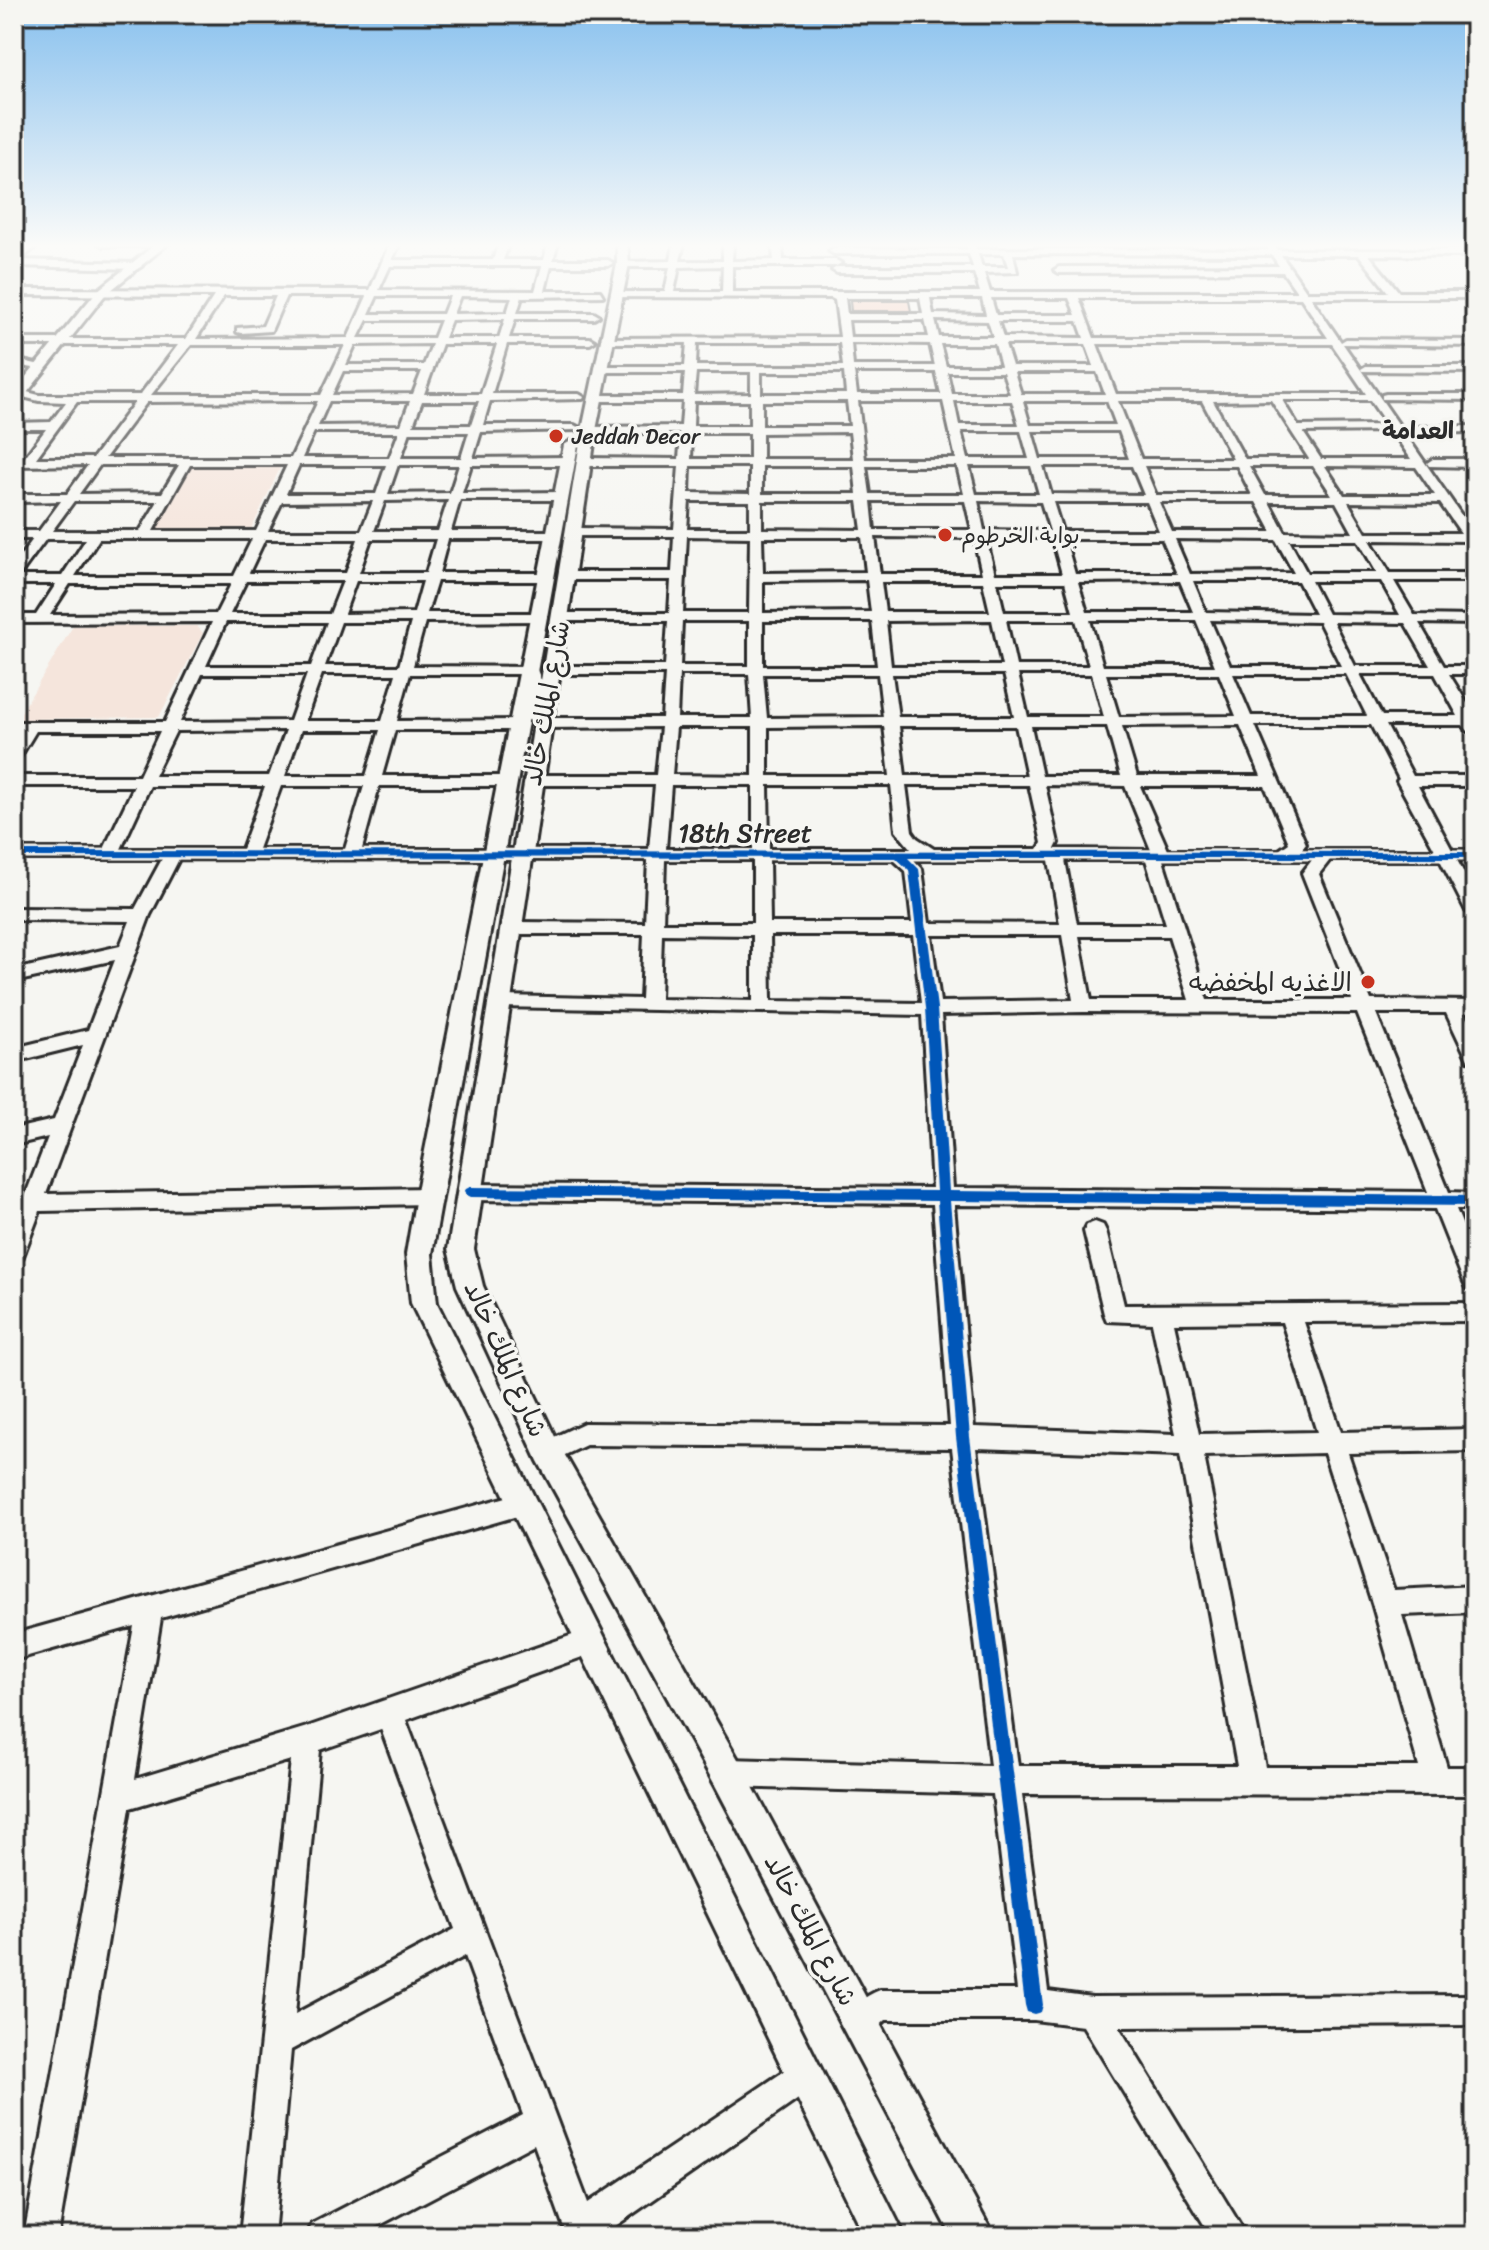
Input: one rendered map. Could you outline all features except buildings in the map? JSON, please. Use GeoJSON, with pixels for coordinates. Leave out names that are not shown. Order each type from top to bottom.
{"type":"FeatureCollection","features":[{"type":"Feature","properties":{"kind":"main road"},"geometry":{"type":"LineString","coordinates":[[17,396],[57,348]]}},
{"type":"Feature","properties":{"kind":"main road","name":"شارع الملك خالد"},"geometry":{"type":"LineString","coordinates":[[596,348],[520,781],[492,854],[429,1196],[419,1254],[424,1303],[885,2236]]}},
{"type":"Feature","properties":{"kind":"main road","name":"شارع الملك خالد"},"geometry":{"type":"LineString","coordinates":[[587,398],[600,369],[600,348]]}},
{"type":"Feature","properties":{"kind":"main road","name":"شارع الملك خالد"},"geometry":{"type":"LineString","coordinates":[[564,534],[562,496],[576,461]]}},
{"type":"Feature","properties":{"kind":"main road","name":"شارع الملك خالد"},"geometry":{"type":"LineString","coordinates":[[520,781],[523,854],[461,1249],[470,1286],[548,1452],[727,1773],[974,2236]]}},
{"type":"Feature","properties":{"kind":"street"},"geometry":{"type":"LineString","coordinates":[[14,577],[181,348]]}},
{"type":"Feature","properties":{"kind":"street"},"geometry":{"type":"LineString","coordinates":[[110,854],[349,348]]}},
{"type":"Feature","properties":{"kind":"street"},"geometry":{"type":"LineString","coordinates":[[248,854],[436,348]]}},
{"type":"Feature","properties":{"kind":"street"},"geometry":{"type":"LineString","coordinates":[[352,854],[443,535],[502,348]]}},
{"type":"Feature","properties":{"kind":"street"},"geometry":{"type":"LineString","coordinates":[[650,1005],[657,854],[669,724],[692,348]]}},
{"type":"Feature","properties":{"kind":"street"},"geometry":{"type":"LineString","coordinates":[[847,348],[904,831],[911,842],[931,855]]}},
{"type":"Feature","properties":{"kind":"street"},"geometry":{"type":"LineString","coordinates":[[937,348],[1050,843],[1083,1006]]}},
{"type":"Feature","properties":{"kind":"street"},"geometry":{"type":"LineString","coordinates":[[1001,348],[1131,782],[1158,855],[1200,1006]]}},
{"type":"Feature","properties":{"kind":"street"},"geometry":{"type":"LineString","coordinates":[[1091,348],[1223,671],[1298,844],[1283,855]]}},
{"type":"Feature","properties":{"kind":"street"},"geometry":{"type":"LineString","coordinates":[[1338,348],[1472,541]]}},
{"type":"Feature","properties":{"kind":"street"},"geometry":{"type":"LineString","coordinates":[[1350,348],[1475,522]]}},
{"type":"Feature","properties":{"kind":"street"},"geometry":{"type":"LineString","coordinates":[[1389,348],[1446,356],[1475,369]]}},
{"type":"Feature","properties":{"kind":"street"},"geometry":{"type":"LineString","coordinates":[[1366,369],[1446,356],[1464,348]]}},
{"type":"Feature","properties":{"kind":"street"},"geometry":{"type":"LineString","coordinates":[[1446,356],[1475,394]]}},
{"type":"Feature","properties":{"kind":"street"},"geometry":{"type":"LineString","coordinates":[[14,362],[40,366]]}},
{"type":"Feature","properties":{"kind":"street"},"geometry":{"type":"LineString","coordinates":[[339,368],[428,368]]}},
{"type":"Feature","properties":{"kind":"street"},"geometry":{"type":"LineString","coordinates":[[756,368],[755,618],[760,720],[762,1006]]}},
{"type":"Feature","properties":{"kind":"street"},"geometry":{"type":"LineString","coordinates":[[600,369],[1100,369]]}},
{"type":"Feature","properties":{"kind":"street"},"geometry":{"type":"LineString","coordinates":[[1386,397],[1475,394]]}},
{"type":"Feature","properties":{"kind":"street"},"geometry":{"type":"LineString","coordinates":[[17,396],[74,399],[1371,397]]}},
{"type":"Feature","properties":{"kind":"street"},"geometry":{"type":"LineString","coordinates":[[1206,397],[1475,911]]}},
{"type":"Feature","properties":{"kind":"street"},"geometry":{"type":"LineString","coordinates":[[1275,398],[1314,463],[1339,497],[1382,576],[1473,724]]}},
{"type":"Feature","properties":{"kind":"street"},"geometry":{"type":"LineString","coordinates":[[28,461],[74,399]]}},
{"type":"Feature","properties":{"kind":"street"},"geometry":{"type":"LineString","coordinates":[[14,426],[55,425]]}},
{"type":"Feature","properties":{"kind":"street"},"geometry":{"type":"LineString","coordinates":[[955,428],[1124,428]]}},
{"type":"Feature","properties":{"kind":"street"},"geometry":{"type":"LineString","coordinates":[[1295,429],[1393,428]]}},
{"type":"Feature","properties":{"kind":"street"},"geometry":{"type":"LineString","coordinates":[[309,429],[856,429]]}},
{"type":"Feature","properties":{"kind":"street"},"geometry":{"type":"LineString","coordinates":[[1409,430],[1475,429]]}},
{"type":"Feature","properties":{"kind":"street"},"geometry":{"type":"LineString","coordinates":[[144,535],[187,461]]}},
{"type":"Feature","properties":{"kind":"street"},"geometry":{"type":"LineString","coordinates":[[14,462],[1417,463]]}},
{"type":"Feature","properties":{"kind":"street"},"geometry":{"type":"LineString","coordinates":[[1433,463],[1475,463]]}},
{"type":"Feature","properties":{"kind":"street"},"geometry":{"type":"LineString","coordinates":[[278,498],[562,496]]}},
{"type":"Feature","properties":{"kind":"street"},"geometry":{"type":"LineString","coordinates":[[22,498],[166,497]]}},
{"type":"Feature","properties":{"kind":"street"},"geometry":{"type":"LineString","coordinates":[[683,497],[1443,499]]}},
{"type":"Feature","properties":{"kind":"street"},"geometry":{"type":"LineString","coordinates":[[14,535],[869,532],[1472,541]]}},
{"type":"Feature","properties":{"kind":"street"},"geometry":{"type":"LineString","coordinates":[[40,619],[95,535]]}},
{"type":"Feature","properties":{"kind":"street"},"geometry":{"type":"LineString","coordinates":[[14,577],[65,580],[678,576]]}},
{"type":"Feature","properties":{"kind":"street"},"geometry":{"type":"LineString","coordinates":[[755,577],[1475,577]]}},
{"type":"Feature","properties":{"kind":"street"},"geometry":{"type":"LineString","coordinates":[[14,619],[1201,616],[1475,620]]}},
{"type":"Feature","properties":{"kind":"street"},"geometry":{"type":"LineString","coordinates":[[198,670],[1475,670]]}},
{"type":"Feature","properties":{"kind":"street"},"geometry":{"type":"LineString","coordinates":[[14,727],[669,724],[760,720],[1377,721],[1473,724]]}},
{"type":"Feature","properties":{"kind":"street"},"geometry":{"type":"LineString","coordinates":[[14,756],[31,727]]}},
{"type":"Feature","properties":{"kind":"street"},"geometry":{"type":"LineString","coordinates":[[14,781],[1271,781]]}},
{"type":"Feature","properties":{"kind":"street"},"geometry":{"type":"LineString","coordinates":[[1405,781],[1475,781]]}},
{"type":"Feature","properties":{"kind":"street","name":"18th Street"},"geometry":{"type":"LineString","coordinates":[[14,854],[1475,855]]}},
{"type":"Feature","properties":{"kind":"street"},"geometry":{"type":"LineString","coordinates":[[16,1243],[141,915],[173,854]]}},
{"type":"Feature","properties":{"kind":"street"},"geometry":{"type":"LineString","coordinates":[[1325,855],[1310,873],[1475,1282]]}},
{"type":"Feature","properties":{"kind":"street"},"geometry":{"type":"LineString","coordinates":[[900,856],[914,869],[931,1008],[963,1437],[1034,2005]]}},
{"type":"Feature","properties":{"kind":"street"},"geometry":{"type":"LineString","coordinates":[[14,914],[141,915]]}},
{"type":"Feature","properties":{"kind":"street"},"geometry":{"type":"LineString","coordinates":[[512,928],[1178,930]]}},
{"type":"Feature","properties":{"kind":"street"},"geometry":{"type":"LineString","coordinates":[[18,974],[127,951]]}},
{"type":"Feature","properties":{"kind":"street"},"geometry":{"type":"LineString","coordinates":[[501,1002],[868,1010],[1083,1006],[1475,1007]]}},
{"type":"Feature","properties":{"kind":"street"},"geometry":{"type":"LineString","coordinates":[[1452,1007],[1475,1055]]}},
{"type":"Feature","properties":{"kind":"street"},"geometry":{"type":"LineString","coordinates":[[14,1055],[96,1035]]}},
{"type":"Feature","properties":{"kind":"street"},"geometry":{"type":"LineString","coordinates":[[14,1137],[62,1126]]}},
{"type":"Feature","properties":{"kind":"street"},"geometry":{"type":"LineString","coordinates":[[470,1192],[1475,1201]]}},
{"type":"Feature","properties":{"kind":"street"},"geometry":{"type":"LineString","coordinates":[[33,1203],[429,1196]]}},
{"type":"Feature","properties":{"kind":"street"},"geometry":{"type":"LineString","coordinates":[[1095,1231],[1115,1314],[1475,1312]]}},
{"type":"Feature","properties":{"kind":"street"},"geometry":{"type":"LineString","coordinates":[[1161,1314],[1190,1445],[1254,1781]]}},
{"type":"Feature","properties":{"kind":"street"},"geometry":{"type":"LineString","coordinates":[[1290,1314],[1385,1603],[1437,1781]]}},
{"type":"Feature","properties":{"kind":"street"},"geometry":{"type":"LineString","coordinates":[[548,1452],[584,1434],[963,1437],[1190,1445],[1335,1445],[1475,1440]]}},
{"type":"Feature","properties":{"kind":"street"},"geometry":{"type":"LineString","coordinates":[[14,1647],[521,1504]]}},
{"type":"Feature","properties":{"kind":"street"},"geometry":{"type":"LineString","coordinates":[[1385,1603],[1475,1599]]}},
{"type":"Feature","properties":{"kind":"street"},"geometry":{"type":"LineString","coordinates":[[41,2236],[150,1609]]}},
{"type":"Feature","properties":{"kind":"street"},"geometry":{"type":"LineString","coordinates":[[117,1798],[307,1741],[590,1642]]}},
{"type":"Feature","properties":{"kind":"street"},"geometry":{"type":"LineString","coordinates":[[389,1712],[583,2232],[806,2075]]}},
{"type":"Feature","properties":{"kind":"street"},"geometry":{"type":"LineString","coordinates":[[257,2236],[307,1741]]}},
{"type":"Feature","properties":{"kind":"street"},"geometry":{"type":"LineString","coordinates":[[727,1773],[1005,1780],[1475,1781]]}},
{"type":"Feature","properties":{"kind":"street"},"geometry":{"type":"LineString","coordinates":[[277,2041],[472,1936]]}},
{"type":"Feature","properties":{"kind":"street"},"geometry":{"type":"LineString","coordinates":[[860,2023],[880,2005],[1034,2005],[1092,2012],[1475,2010]]}},
{"type":"Feature","properties":{"kind":"street"},"geometry":{"type":"LineString","coordinates":[[1092,2012],[1230,2236]]}},
{"type":"Feature","properties":{"kind":"street"},"geometry":{"type":"LineString","coordinates":[[324,2236],[543,2122]]}},
{"type":"Feature","properties":{"kind":"shaded area"},"geometry":{"type":"Polygon","coordinates":[[[282,464],[251,530],[153,531],[190,465],[282,464]]]}},
{"type":"Feature","properties":{"kind":"shaded area"},"geometry":{"type":"Polygon","coordinates":[[[73,626],[197,626],[203,633],[159,717],[17,719],[73,626]]]}},
{"type":"Feature","properties":{"kind":"cycle path"},"geometry":{"type":"LineString","coordinates":[[14,854],[1475,855]]}},
{"type":"Feature","properties":{"kind":"cycle path"},"geometry":{"type":"LineString","coordinates":[[900,856],[914,869],[931,1008],[963,1437],[1034,2005]]}},
{"type":"Feature","properties":{"kind":"cycle path"},"geometry":{"type":"LineString","coordinates":[[470,1192],[1475,1201]]}},
{"type":"Feature","properties":{"kind":"place","name":"Jeddah Decor"},"geometry":{"type":"Point","coordinates":[556,436]}},
{"type":"Feature","properties":{"kind":"place","name":"بوابة الخرطوم"},"geometry":{"type":"Point","coordinates":[945,535]}},
{"type":"Feature","properties":{"kind":"place","name":"الاغذيه المخفضه"},"geometry":{"type":"Point","coordinates":[1368,982]}},
{"type":"Feature","properties":{"kind":"district","name":"العدامة"},"geometry":{"type":"Point","coordinates":[1418,431]}}]}
